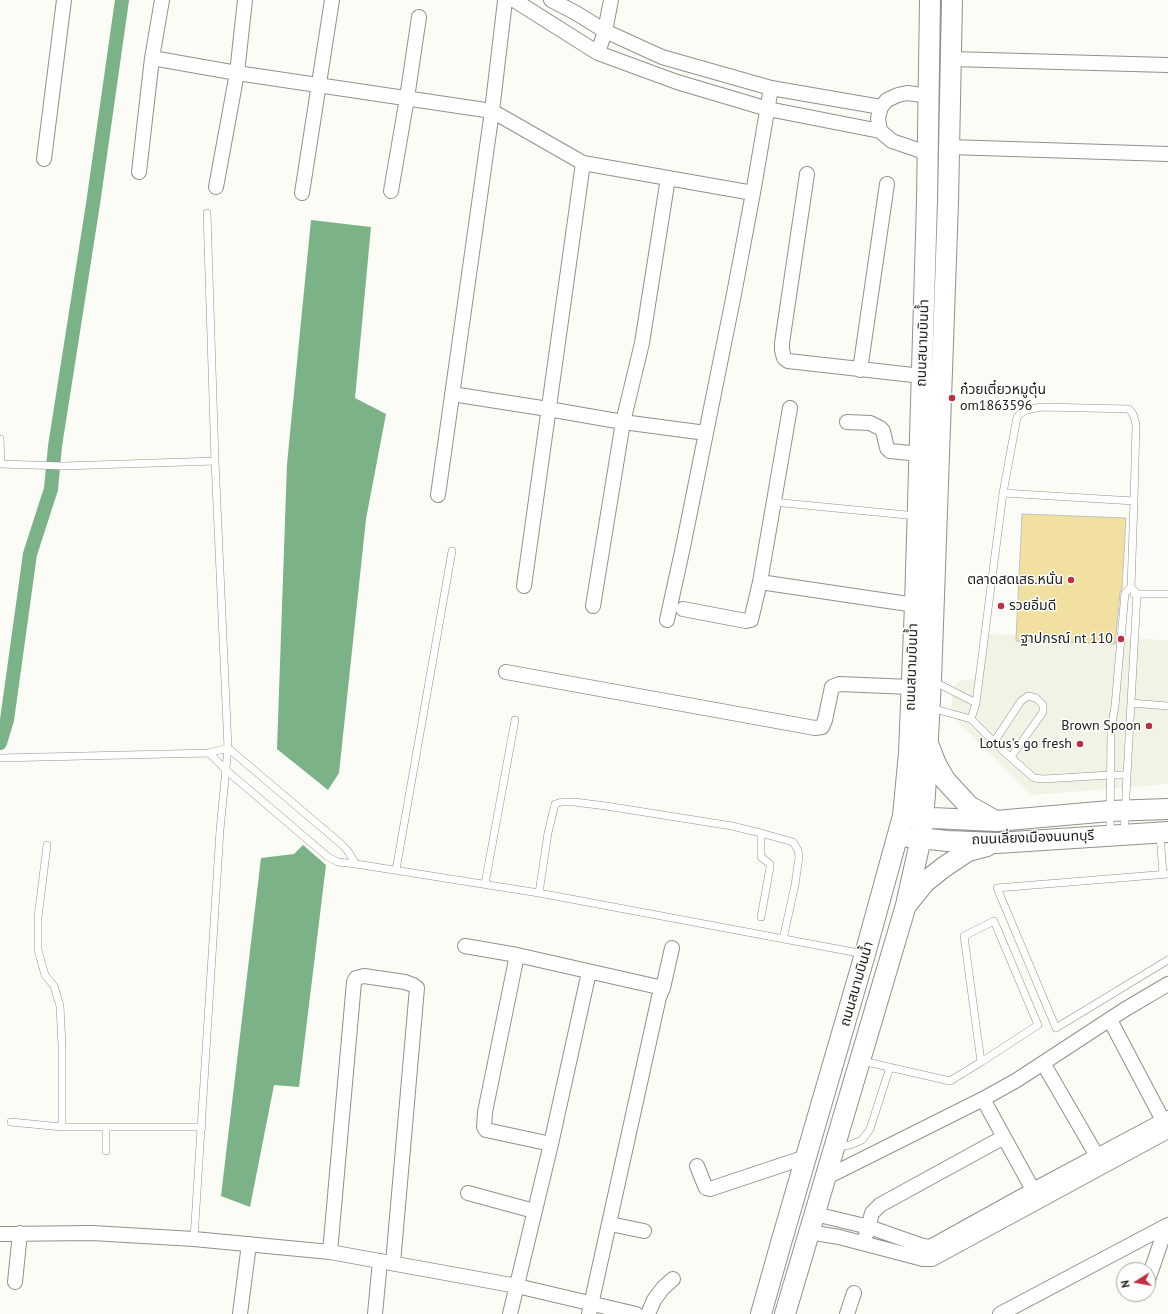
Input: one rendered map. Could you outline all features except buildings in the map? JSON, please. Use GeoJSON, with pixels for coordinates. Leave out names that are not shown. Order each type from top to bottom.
{"type":"FeatureCollection","features":[{"type":"Feature","properties":{"kind":"main road","name":"ถนนสนามบินน้ำ"},"geometry":{"type":"LineString","coordinates":[[761,1314],[865,954],[903,816],[909,753],[918,516],[927,201],[930,0]]}},
{"type":"Feature","properties":{"kind":"main road","name":"ถนนสนามบินน้ำ"},"geometry":{"type":"LineString","coordinates":[[785,1314],[906,905],[921,838],[931,680],[948,202],[952,0]]}},
{"type":"Feature","properties":{"kind":"main road"},"geometry":{"type":"LineString","coordinates":[[927,201],[948,202]]}},
{"type":"Feature","properties":{"kind":"main road"},"geometry":{"type":"LineString","coordinates":[[927,740],[936,764],[945,780],[969,806],[996,821]]}},
{"type":"Feature","properties":{"kind":"main road","name":"ถนนเลี่ยงเมืองนนทบุรี"},"geometry":{"type":"LineString","coordinates":[[903,816],[996,821],[1118,811],[1168,809]]}},
{"type":"Feature","properties":{"kind":"main road","name":"ถนนเลี่ยงเมืองนนทบุรี"},"geometry":{"type":"LineString","coordinates":[[898,836],[948,841],[997,843],[1164,832]]}},
{"type":"Feature","properties":{"kind":"main road"},"geometry":{"type":"LineString","coordinates":[[906,905],[925,882],[944,867],[968,851],[997,843]]}},
{"type":"Feature","properties":{"kind":"main road"},"geometry":{"type":"LineString","coordinates":[[781,1243],[809,1232],[792,1210]]}},
{"type":"Feature","properties":{"kind":"street"},"geometry":{"type":"LineString","coordinates":[[44,159],[64,0]]}},
{"type":"Feature","properties":{"kind":"street"},"geometry":{"type":"LineString","coordinates":[[139,172],[152,58],[162,0]]}},
{"type":"Feature","properties":{"kind":"street"},"geometry":{"type":"LineString","coordinates":[[216,187],[237,72],[245,0]]}},
{"type":"Feature","properties":{"kind":"street"},"geometry":{"type":"LineString","coordinates":[[302,193],[332,0]]}},
{"type":"Feature","properties":{"kind":"street"},"geometry":{"type":"LineString","coordinates":[[438,494],[508,0],[598,53],[677,82],[768,109],[880,130],[892,140],[927,153]]}},
{"type":"Feature","properties":{"kind":"street"},"geometry":{"type":"LineString","coordinates":[[551,0],[576,13],[604,31],[662,57],[771,88],[881,107]]}},
{"type":"Feature","properties":{"kind":"street"},"geometry":{"type":"LineString","coordinates":[[598,53],[611,0]]}},
{"type":"Feature","properties":{"kind":"street"},"geometry":{"type":"LineString","coordinates":[[391,191],[407,98],[418,17]]}},
{"type":"Feature","properties":{"kind":"street"},"geometry":{"type":"LineString","coordinates":[[152,58],[492,111],[583,163],[753,193]]}},
{"type":"Feature","properties":{"kind":"street"},"geometry":{"type":"LineString","coordinates":[[951,59],[1168,65]]}},
{"type":"Feature","properties":{"kind":"street"},"geometry":{"type":"LineString","coordinates":[[667,620],[734,294],[771,88]]}},
{"type":"Feature","properties":{"kind":"street"},"geometry":{"type":"LineString","coordinates":[[880,130],[878,118],[881,107],[887,100],[898,95],[907,94],[929,96]]}},
{"type":"Feature","properties":{"kind":"street"},"geometry":{"type":"LineString","coordinates":[[949,147],[1168,154]]}},
{"type":"Feature","properties":{"kind":"street"},"geometry":{"type":"LineString","coordinates":[[524,586],[583,163]]}},
{"type":"Feature","properties":{"kind":"street"},"geometry":{"type":"LineString","coordinates":[[808,174],[785,316],[782,343],[784,358],[788,360],[860,370],[922,376]]}},
{"type":"Feature","properties":{"kind":"street"},"geometry":{"type":"LineString","coordinates":[[593,606],[622,422],[642,343],[668,178]]}},
{"type":"Feature","properties":{"kind":"street"},"geometry":{"type":"LineString","coordinates":[[860,370],[887,184]]}},
{"type":"Feature","properties":{"kind":"street"},"geometry":{"type":"LineString","coordinates":[[452,394],[622,422],[706,433]]}},
{"type":"Feature","properties":{"kind":"street"},"geometry":{"type":"LineString","coordinates":[[683,609],[746,621],[751,620],[760,582],[790,408]]}},
{"type":"Feature","properties":{"kind":"street"},"geometry":{"type":"LineString","coordinates":[[847,422],[870,422],[883,431],[887,448],[890,450],[920,454]]}},
{"type":"Feature","properties":{"kind":"street"},"geometry":{"type":"LineString","coordinates":[[760,582],[915,605]]}},
{"type":"Feature","properties":{"kind":"street"},"geometry":{"type":"LineString","coordinates":[[506,672],[814,728],[822,727],[825,720],[832,687],[839,684],[911,687]]}},
{"type":"Feature","properties":{"kind":"street"},"geometry":{"type":"LineString","coordinates":[[465,946],[517,955],[663,988]]}},
{"type":"Feature","properties":{"kind":"street"},"geometry":{"type":"LineString","coordinates":[[591,1308],[659,997],[663,988],[672,948]]}},
{"type":"Feature","properties":{"kind":"street"},"geometry":{"type":"LineString","coordinates":[[517,955],[485,1112],[484,1127],[486,1130],[551,1144]]}},
{"type":"Feature","properties":{"kind":"street"},"geometry":{"type":"LineString","coordinates":[[510,1314],[551,1144],[589,972]]}},
{"type":"Feature","properties":{"kind":"street"},"geometry":{"type":"LineString","coordinates":[[330,1252],[354,982],[356,978],[364,976],[405,982],[415,986],[417,988],[417,994],[386,1262],[375,1314]]}},
{"type":"Feature","properties":{"kind":"street"},"geometry":{"type":"LineString","coordinates":[[826,1178],[983,1099],[1017,1080],[1124,1010],[1168,984]]}},
{"type":"Feature","properties":{"kind":"street"},"geometry":{"type":"LineString","coordinates":[[1110,1020],[1167,1125]]}},
{"type":"Feature","properties":{"kind":"street"},"geometry":{"type":"LineString","coordinates":[[1043,1063],[1097,1156]]}},
{"type":"Feature","properties":{"kind":"street"},"geometry":{"type":"LineString","coordinates":[[983,1099],[1033,1190]]}},
{"type":"Feature","properties":{"kind":"street"},"geometry":{"type":"LineString","coordinates":[[1006,1212],[1033,1190],[1097,1156],[1167,1125]]}},
{"type":"Feature","properties":{"kind":"street"},"geometry":{"type":"LineString","coordinates":[[809,1232],[839,1237],[923,1259],[931,1253],[1167,1125]]}},
{"type":"Feature","properties":{"kind":"street"},"geometry":{"type":"LineString","coordinates":[[864,1243],[872,1213],[880,1205],[1004,1137]]}},
{"type":"Feature","properties":{"kind":"street"},"geometry":{"type":"LineString","coordinates":[[697,1166],[706,1188],[710,1189],[806,1158]]}},
{"type":"Feature","properties":{"kind":"street"},"geometry":{"type":"LineString","coordinates":[[468,1193],[534,1211]]}},
{"type":"Feature","properties":{"kind":"street"},"geometry":{"type":"LineString","coordinates":[[610,1224],[644,1231]]}},
{"type":"Feature","properties":{"kind":"street"},"geometry":{"type":"LineString","coordinates":[[1154,1262],[1165,1226]]}},
{"type":"Feature","properties":{"kind":"street"},"geometry":{"type":"LineString","coordinates":[[1000,1314],[1165,1226]]}},
{"type":"Feature","properties":{"kind":"street"},"geometry":{"type":"LineString","coordinates":[[809,1232],[869,1227],[923,1246],[931,1253]]}},
{"type":"Feature","properties":{"kind":"street"},"geometry":{"type":"LineString","coordinates":[[15,1282],[20,1233]]}},
{"type":"Feature","properties":{"kind":"street"},"geometry":{"type":"LineString","coordinates":[[0,1234],[92,1233],[194,1239],[330,1252],[517,1286],[591,1308],[636,1314]]}},
{"type":"Feature","properties":{"kind":"street"},"geometry":{"type":"LineString","coordinates":[[240,1314],[249,1244]]}},
{"type":"Feature","properties":{"kind":"street"},"geometry":{"type":"LineString","coordinates":[[648,1314],[654,1300],[663,1288],[673,1279]]}},
{"type":"Feature","properties":{"kind":"street"},"geometry":{"type":"LineString","coordinates":[[847,1314],[854,1293]]}},
{"type":"Feature","properties":{"kind":"lane"},"geometry":{"type":"LineString","coordinates":[[194,1239],[220,830],[228,748],[215,461],[207,213]]}},
{"type":"Feature","properties":{"kind":"lane"},"geometry":{"type":"LineString","coordinates":[[971,719],[976,703],[1003,506],[1003,493],[1017,417],[1027,410],[1041,407],[1129,409],[1133,414],[1136,424],[1131,586],[1125,593],[1115,706],[1111,729],[1110,775],[1118,811],[1117,834]]}},
{"type":"Feature","properties":{"kind":"lane"},"geometry":{"type":"LineString","coordinates":[[0,439],[0,464],[64,466],[215,461]]}},
{"type":"Feature","properties":{"kind":"lane"},"geometry":{"type":"LineString","coordinates":[[1003,493],[1134,501]]}},
{"type":"Feature","properties":{"kind":"lane"},"geometry":{"type":"LineString","coordinates":[[773,502],[918,516]]}},
{"type":"Feature","properties":{"kind":"lane"},"geometry":{"type":"LineString","coordinates":[[396,870],[452,551]]}},
{"type":"Feature","properties":{"kind":"lane"},"geometry":{"type":"LineString","coordinates":[[1117,834],[1118,811],[1127,776],[1137,594],[1131,586]]}},
{"type":"Feature","properties":{"kind":"lane"},"geometry":{"type":"LineString","coordinates":[[1125,593],[1168,594]]}},
{"type":"Feature","properties":{"kind":"lane"},"geometry":{"type":"LineString","coordinates":[[931,680],[976,703]]}},
{"type":"Feature","properties":{"kind":"lane"},"geometry":{"type":"LineString","coordinates":[[994,742],[1021,701],[1028,696],[1036,698],[1043,705],[1043,712],[1011,757]]}},
{"type":"Feature","properties":{"kind":"lane"},"geometry":{"type":"LineString","coordinates":[[1131,703],[1168,706]]}},
{"type":"Feature","properties":{"kind":"lane"},"geometry":{"type":"LineString","coordinates":[[929,708],[971,719],[1034,778],[1044,779],[1110,775],[1127,776]]}},
{"type":"Feature","properties":{"kind":"lane"},"geometry":{"type":"LineString","coordinates":[[485,884],[515,720]]}},
{"type":"Feature","properties":{"kind":"lane"},"geometry":{"type":"LineString","coordinates":[[0,758],[209,753],[228,748]]}},
{"type":"Feature","properties":{"kind":"lane"},"geometry":{"type":"LineString","coordinates":[[228,748],[340,843],[347,850],[356,864]]}},
{"type":"Feature","properties":{"kind":"lane"},"geometry":{"type":"LineString","coordinates":[[209,753],[226,770],[328,857],[338,862],[539,893],[865,954]]}},
{"type":"Feature","properties":{"kind":"lane"},"geometry":{"type":"LineString","coordinates":[[539,893],[548,833],[555,804],[562,802],[574,802],[732,826],[794,842],[798,850],[799,858],[795,885],[783,939]]}},
{"type":"Feature","properties":{"kind":"lane"},"geometry":{"type":"LineString","coordinates":[[1164,832],[1167,874],[996,888],[1056,1028],[1168,960]]}},
{"type":"Feature","properties":{"kind":"lane"},"geometry":{"type":"LineString","coordinates":[[761,833],[760,857],[770,864],[761,917]]}},
{"type":"Feature","properties":{"kind":"lane"},"geometry":{"type":"LineString","coordinates":[[47,845],[38,918],[38,950],[45,975],[54,986],[60,1006],[62,1046],[62,1127]]}},
{"type":"Feature","properties":{"kind":"lane"},"geometry":{"type":"LineString","coordinates":[[860,1060],[950,1081],[981,1062],[1038,1025],[994,921],[964,936],[981,1062]]}},
{"type":"Feature","properties":{"kind":"lane"},"geometry":{"type":"LineString","coordinates":[[834,1147],[850,1145],[862,1140],[870,1129],[890,1067]]}},
{"type":"Feature","properties":{"kind":"lane"},"geometry":{"type":"LineString","coordinates":[[11,1122],[62,1127],[202,1127]]}},
{"type":"Feature","properties":{"kind":"lane"},"geometry":{"type":"LineString","coordinates":[[106,1127],[106,1151]]}},
{"type":"Feature","properties":{"kind":"shaded area"},"geometry":{"type":"Polygon","coordinates":[[[311,220],[371,227],[355,398],[386,414],[366,519],[339,773],[328,790],[277,749],[287,464],[311,220]]]}},
{"type":"Feature","properties":{"kind":"shaded area"},"geometry":{"type":"Polygon","coordinates":[[[985,634],[1168,640],[1168,784],[1032,795],[952,716],[952,689],[959,681],[980,678],[985,634]]]}},
{"type":"Feature","properties":{"kind":"shaded area"},"geometry":{"type":"Polygon","coordinates":[[[303,845],[326,865],[299,1087],[274,1085],[250,1207],[221,1196],[261,858],[294,854],[303,845]]]}},
{"type":"Feature","properties":{"kind":"waterway"},"geometry":{"type":"LineString","coordinates":[[0,743],[7,720],[30,554],[51,489],[55,446],[93,204],[122,0]]}},
{"type":"Feature","properties":{"kind":"place","name":"ก๋วยเตี๋ยวหมูตุ๋น om1863596"},"geometry":{"type":"Point","coordinates":[952,398]}},
{"type":"Feature","properties":{"kind":"place","name":"ตลาดสดเสธ.หนั่น"},"geometry":{"type":"Point","coordinates":[1071,580]}},
{"type":"Feature","properties":{"kind":"place","name":"รวยอิ่มดี"},"geometry":{"type":"Point","coordinates":[1001,606]}},
{"type":"Feature","properties":{"kind":"place","name":"ฐาปกรณ์ nt 110"},"geometry":{"type":"Point","coordinates":[1121,639]}},
{"type":"Feature","properties":{"kind":"place","name":"Brown Spoon"},"geometry":{"type":"Point","coordinates":[1149,726]}},
{"type":"Feature","properties":{"kind":"place","name":"Lotus's go fresh"},"geometry":{"type":"Point","coordinates":[1080,744]}}]}
